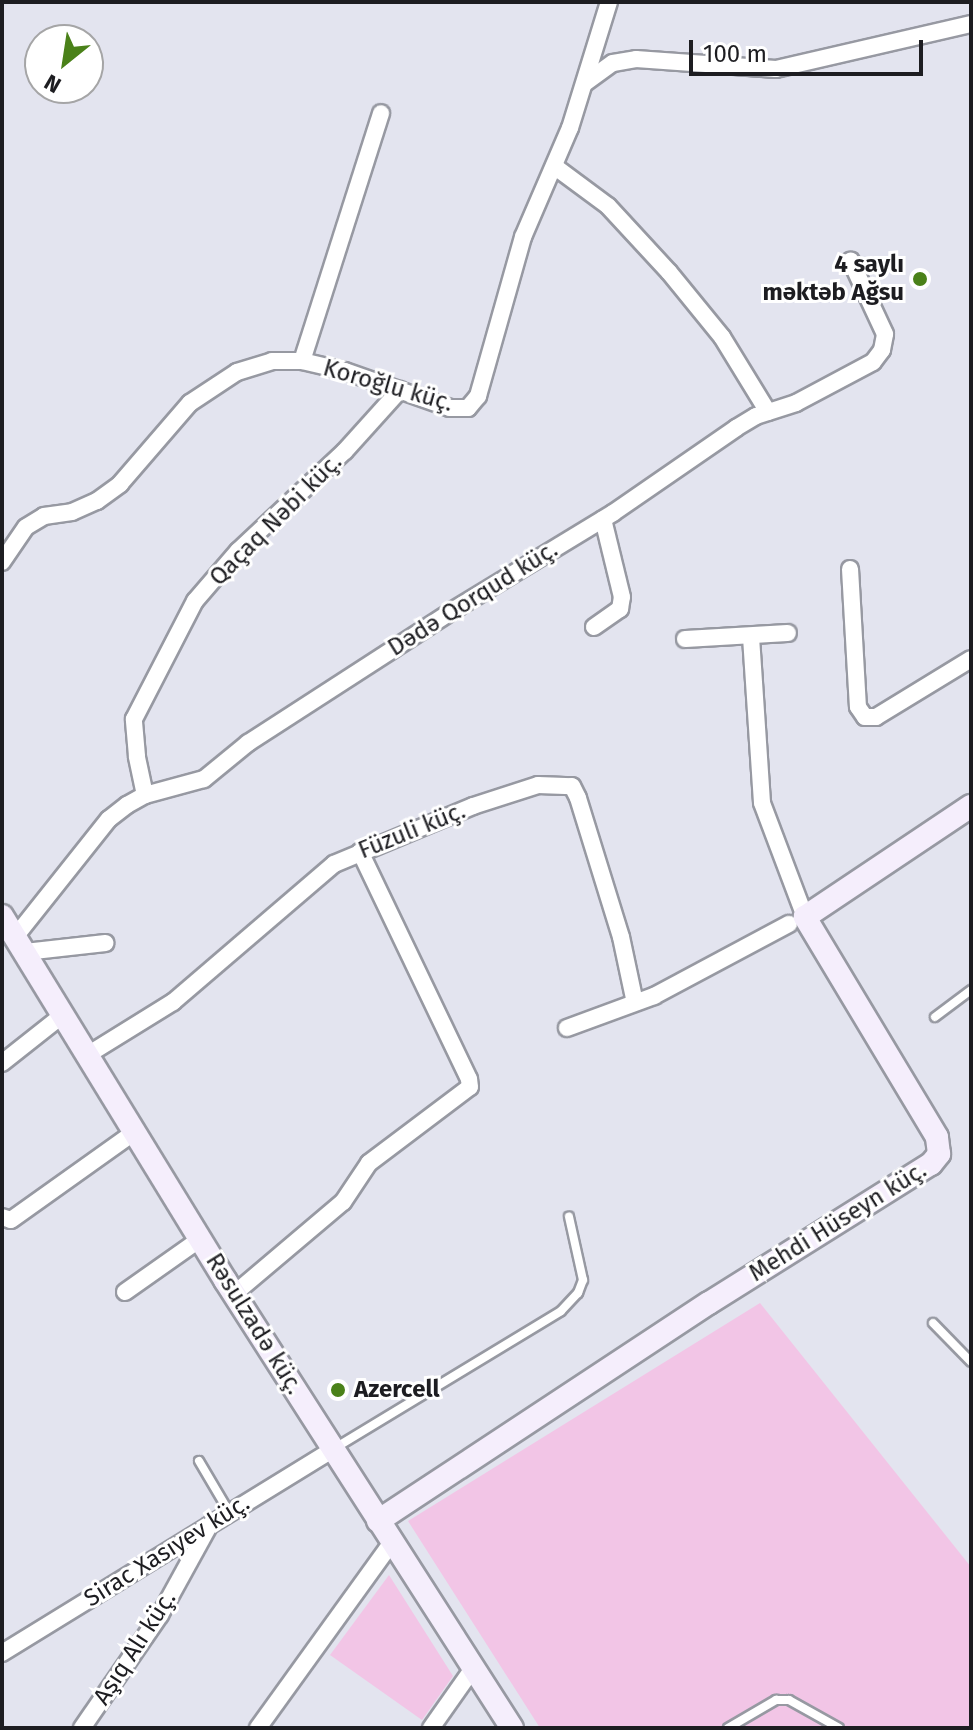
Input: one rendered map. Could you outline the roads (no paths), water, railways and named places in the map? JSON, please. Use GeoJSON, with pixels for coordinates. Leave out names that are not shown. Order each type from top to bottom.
{"type":"FeatureCollection","features":[{"type":"Feature","properties":{"kind":"street","name":"Koroğlu küç."},"geometry":{"type":"LineString","coordinates":[[2,562],[26,527],[44,516],[72,512],[97,501],[120,484],[190,403],[237,372],[272,361],[302,361],[345,371],[450,408],[468,408],[478,396],[523,237],[585,83],[609,2]]}},
{"type":"Feature","properties":{"kind":"street"},"geometry":{"type":"LineString","coordinates":[[585,83],[613,63],[636,59],[776,69],[971,24]]}},
{"type":"Feature","properties":{"kind":"street"},"geometry":{"type":"LineString","coordinates":[[302,361],[381,113]]}},
{"type":"Feature","properties":{"kind":"street"},"geometry":{"type":"LineString","coordinates":[[554,166],[608,206],[669,272],[722,337],[768,412]]}},
{"type":"Feature","properties":{"kind":"street","name":"Dədə Qorqud küç."},"geometry":{"type":"LineString","coordinates":[[20,944],[109,819],[145,795],[204,779],[261,734],[452,611],[603,519],[736,428],[864,369],[882,350],[885,334],[851,261]]}},
{"type":"Feature","properties":{"kind":"street","name":"Qaçaq Nəbi küç."},"geometry":{"type":"LineString","coordinates":[[145,795],[134,719],[195,601],[238,551],[345,451],[400,390]]}},
{"type":"Feature","properties":{"kind":"street"},"geometry":{"type":"LineString","coordinates":[[594,627],[620,609],[622,597],[603,519]]}},
{"type":"Feature","properties":{"kind":"street"},"geometry":{"type":"LineString","coordinates":[[850,569],[858,707],[865,717],[876,717],[971,659]]}},
{"type":"Feature","properties":{"kind":"street"},"geometry":{"type":"LineString","coordinates":[[685,639],[788,633]]}},
{"type":"Feature","properties":{"kind":"street"},"geometry":{"type":"LineString","coordinates":[[751,637],[762,803],[797,921]]}},
{"type":"Feature","properties":{"kind":"street","name":"Füzuli küç."},"geometry":{"type":"LineString","coordinates":[[89,1054],[173,1002],[334,864],[473,806],[538,785],[572,786],[621,937],[635,1003]]}},
{"type":"Feature","properties":{"kind":"street"},"geometry":{"type":"LineString","coordinates":[[567,1028],[635,1003],[797,921],[971,806]]}},
{"type":"Feature","properties":{"kind":"street"},"geometry":{"type":"LineString","coordinates":[[234,1294],[343,1202],[369,1163],[470,1087],[469,1079],[360,852]]}},
{"type":"Feature","properties":{"kind":"street","name":"Rəsulzadə küç."},"geometry":{"type":"LineString","coordinates":[[2,916],[332,1450],[474,1667],[506,1725]]}},
{"type":"Feature","properties":{"kind":"street","name":"Mehdi Hüseyn küç."},"geometry":{"type":"LineString","coordinates":[[378,1521],[696,1312],[931,1164],[939,1154],[937,1137],[797,921]]}},
{"type":"Feature","properties":{"kind":"street"},"geometry":{"type":"LineString","coordinates":[[20,944],[105,943]]}},
{"type":"Feature","properties":{"kind":"street"},"geometry":{"type":"LineString","coordinates":[[2,1063],[64,1014]]}},
{"type":"Feature","properties":{"kind":"street"},"geometry":{"type":"LineString","coordinates":[[2,1217],[11,1220],[136,1131]]}},
{"type":"Feature","properties":{"kind":"street"},"geometry":{"type":"LineString","coordinates":[[125,1292],[200,1239]]}},
{"type":"Feature","properties":{"kind":"street","name":"Sirac Xasıyev küç."},"geometry":{"type":"LineString","coordinates":[[2,1653],[332,1450]]}},
{"type":"Feature","properties":{"kind":"street","name":"Aşıq Alı küç."},"geometry":{"type":"LineString","coordinates":[[82,1728],[160,1615],[210,1525]]}},
{"type":"Feature","properties":{"kind":"street"},"geometry":{"type":"LineString","coordinates":[[258,1728],[392,1542]]}},
{"type":"Feature","properties":{"kind":"street"},"geometry":{"type":"LineString","coordinates":[[431,1728],[474,1667]]}},
{"type":"Feature","properties":{"kind":"lane"},"geometry":{"type":"LineString","coordinates":[[935,1017],[971,990]]}},
{"type":"Feature","properties":{"kind":"lane"},"geometry":{"type":"LineString","coordinates":[[332,1450],[561,1311],[578,1293],[583,1280],[569,1217]]}},
{"type":"Feature","properties":{"kind":"lane"},"geometry":{"type":"LineString","coordinates":[[933,1323],[971,1362]]}},
{"type":"Feature","properties":{"kind":"lane"},"geometry":{"type":"LineString","coordinates":[[199,1461],[230,1513]]}},
{"type":"Feature","properties":{"kind":"lane"},"geometry":{"type":"LineString","coordinates":[[728,1728],[776,1700],[789,1700],[839,1728]]}},
{"type":"Feature","properties":{"kind":"place","name":"4 saylı məktəb Ağsu"},"geometry":{"type":"Point","coordinates":[920,279]}},
{"type":"Feature","properties":{"kind":"place","name":"Azercell"},"geometry":{"type":"Point","coordinates":[338,1390]}}]}
